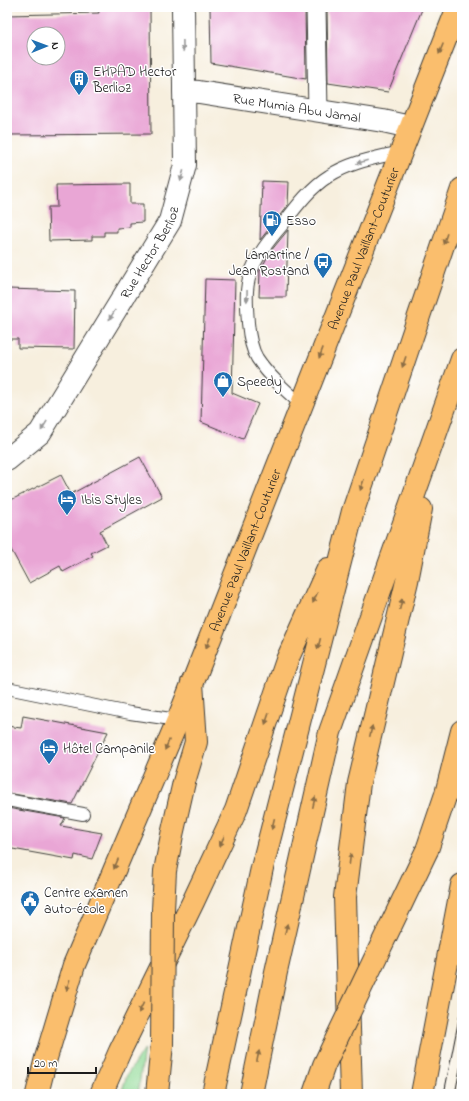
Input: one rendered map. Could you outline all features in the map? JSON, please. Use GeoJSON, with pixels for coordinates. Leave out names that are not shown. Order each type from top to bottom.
{"type":"FeatureCollection","features":[{"type":"Feature","properties":{"kind":"main road","name":"Avenue Paul Vaillant-Couturier"},"geometry":{"type":"LineString","coordinates":[[37,1094],[74,964],[178,720],[400,152],[458,9]]}},
{"type":"Feature","properties":{"kind":"main road"},"geometry":{"type":"LineString","coordinates":[[213,1094],[262,868],[354,511],[462,189]]}},
{"type":"Feature","properties":{"kind":"main road"},"geometry":{"type":"LineString","coordinates":[[250,1094],[330,732],[462,359]]}},
{"type":"Feature","properties":{"kind":"main road"},"geometry":{"type":"LineString","coordinates":[[351,1094],[345,897],[358,790],[407,581],[435,436]]}},
{"type":"Feature","properties":{"kind":"main road"},"geometry":{"type":"LineString","coordinates":[[102,1094],[120,1051],[236,810],[288,660],[354,511]]}},
{"type":"Feature","properties":{"kind":"main road"},"geometry":{"type":"LineString","coordinates":[[157,1094],[162,1044],[163,910],[165,870],[184,782],[196,742],[192,682]]}},
{"type":"Feature","properties":{"kind":"main road"},"geometry":{"type":"LineString","coordinates":[[314,1094],[324,1065],[427,850],[446,794],[462,731]]}},
{"type":"Feature","properties":{"kind":"main road"},"geometry":{"type":"LineString","coordinates":[[422,1094],[462,886]]}},
{"type":"Feature","properties":{"kind":"street","name":"Rue Hector Berlioz"},"geometry":{"type":"LineString","coordinates":[[7,460],[40,433],[170,221],[185,165],[183,7]]}},
{"type":"Feature","properties":{"kind":"street"},"geometry":{"type":"LineString","coordinates":[[316,7],[318,111]]}},
{"type":"Feature","properties":{"kind":"street","name":"Rue Mumia Abu Jamal"},"geometry":{"type":"LineString","coordinates":[[184,91],[199,92],[410,127]]}},
{"type":"Feature","properties":{"kind":"lane"},"geometry":{"type":"LineString","coordinates":[[301,404],[275,381],[257,357],[252,346],[247,300],[250,274],[257,259],[281,225],[315,187],[328,176],[356,163],[400,152]]}},
{"type":"Feature","properties":{"kind":"lane"},"geometry":{"type":"LineString","coordinates":[[7,688],[130,713],[178,720]]}},
{"type":"Feature","properties":{"kind":"lane"},"geometry":{"type":"LineString","coordinates":[[7,800],[83,814]]}},
{"type":"Feature","properties":{"kind":"green space"},"geometry":{"type":"Polygon","coordinates":[[[144,1049],[138,1094],[121,1094],[127,1075],[144,1049]]]}},
{"type":"Feature","properties":{"kind":"building","name":"EHPAD Hector Berlioz"},"geometry":{"type":"Polygon","coordinates":[[[98,7],[150,7],[151,134],[7,135],[7,15],[99,13],[98,7]]]}},
{"type":"Feature","properties":{"kind":"building"},"geometry":{"type":"Polygon","coordinates":[[[210,7],[305,7],[306,79],[211,63],[210,7]]]}},
{"type":"Feature","properties":{"kind":"building"},"geometry":{"type":"Polygon","coordinates":[[[327,7],[423,7],[388,92],[328,83],[327,7]]]}},
{"type":"Feature","properties":{"kind":"building"},"geometry":{"type":"Polygon","coordinates":[[[262,181],[289,182],[288,205],[260,240],[262,181]]]}},
{"type":"Feature","properties":{"kind":"building"},"geometry":{"type":"Polygon","coordinates":[[[130,184],[130,204],[143,204],[143,222],[130,223],[130,227],[117,228],[117,232],[104,232],[104,236],[92,236],[92,240],[49,241],[48,207],[57,207],[56,185],[130,184]]]}},
{"type":"Feature","properties":{"kind":"building"},"geometry":{"type":"Polygon","coordinates":[[[288,230],[286,297],[259,297],[260,271],[270,252],[288,230]]]}},
{"type":"Feature","properties":{"kind":"building","name":"Speedy"},"geometry":{"type":"Polygon","coordinates":[[[205,279],[235,280],[232,393],[258,404],[243,439],[201,422],[205,279]]]}},
{"type":"Feature","properties":{"kind":"building"},"geometry":{"type":"Polygon","coordinates":[[[7,289],[75,291],[74,349],[18,348],[18,339],[7,339],[7,289]]]}},
{"type":"Feature","properties":{"kind":"building","name":"Ibis Styles"},"geometry":{"type":"Polygon","coordinates":[[[140,457],[162,497],[100,531],[107,545],[91,553],[93,556],[63,572],[60,566],[29,583],[7,542],[7,502],[61,475],[71,494],[140,457]]]}},
{"type":"Feature","properties":{"kind":"building","name":"Hôtel Campanile"},"geometry":{"type":"Polygon","coordinates":[[[23,716],[108,732],[72,804],[7,793],[7,726],[21,728],[23,716]]]}},
{"type":"Feature","properties":{"kind":"building"},"geometry":{"type":"Polygon","coordinates":[[[7,808],[65,818],[61,826],[102,833],[92,859],[75,855],[74,860],[7,848],[7,808]]]}},
{"type":"Feature","properties":{"kind":"tram line"},"geometry":{"type":"LineString","coordinates":[[444,1094],[462,1003]]}},
{"type":"Feature","properties":{"kind":"tram line"},"geometry":{"type":"LineString","coordinates":[[455,1094],[462,1059]]}},
{"type":"Feature","properties":{"kind":"place","name":"EHPAD Hector Berlioz"},"geometry":{"type":"Point","coordinates":[79,96]}},
{"type":"Feature","properties":{"kind":"place","name":"Esso"},"geometry":{"type":"Point","coordinates":[272,237]}},
{"type":"Feature","properties":{"kind":"place","name":"Lamartine / Jean Rostand"},"geometry":{"type":"Point","coordinates":[323,279]}},
{"type":"Feature","properties":{"kind":"place","name":"Speedy"},"geometry":{"type":"Point","coordinates":[223,398]}},
{"type":"Feature","properties":{"kind":"place","name":"Ibis Styles"},"geometry":{"type":"Point","coordinates":[67,516]}},
{"type":"Feature","properties":{"kind":"place","name":"Hôtel Campanile"},"geometry":{"type":"Point","coordinates":[49,765]}},
{"type":"Feature","properties":{"kind":"place","name":"Centre examen auto-école"},"geometry":{"type":"Point","coordinates":[30,917]}}]}
